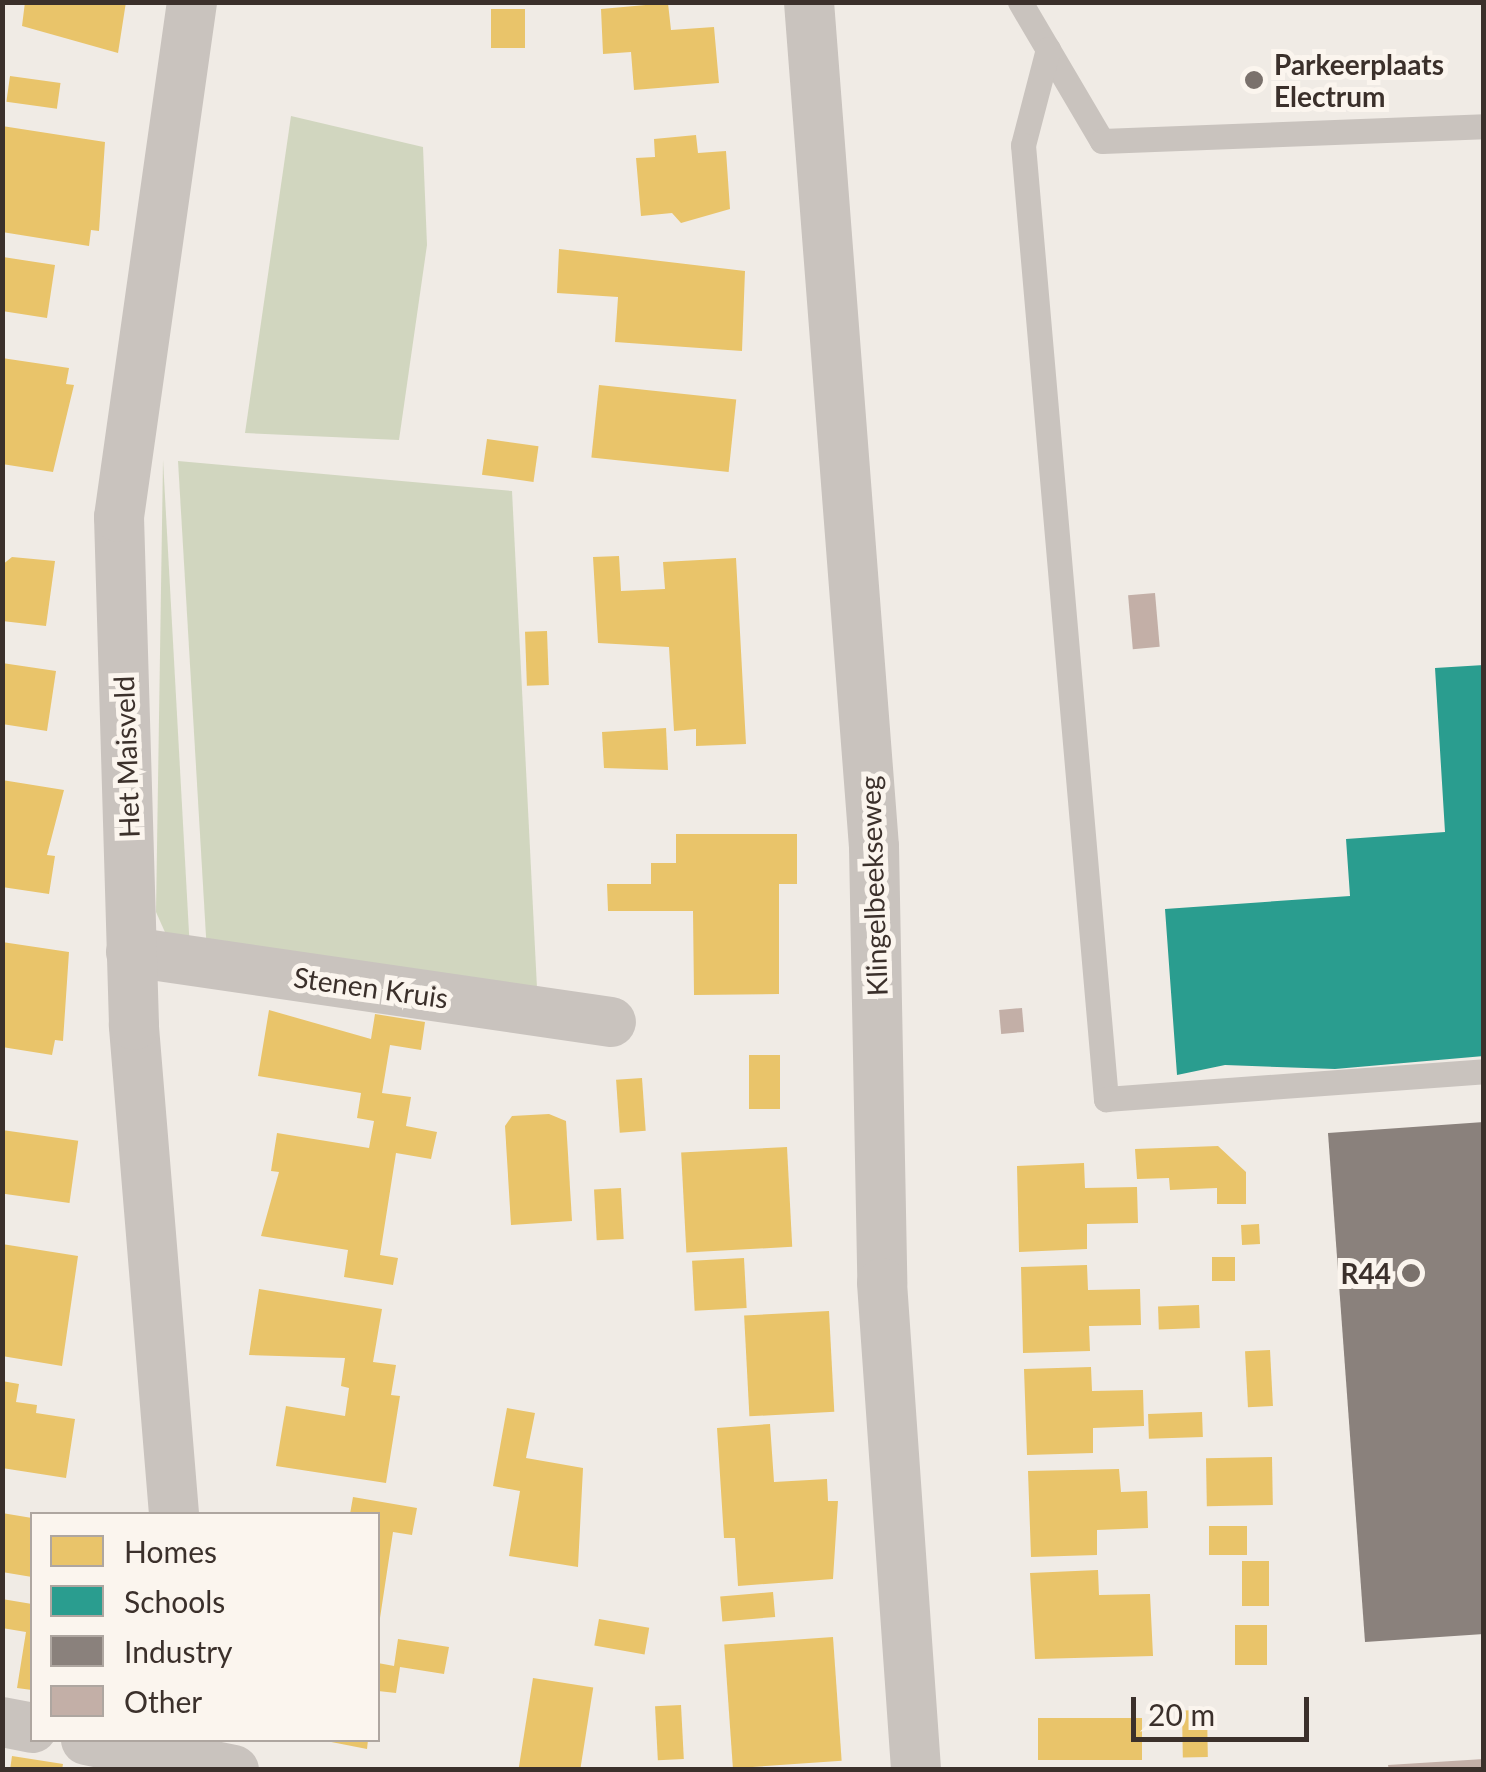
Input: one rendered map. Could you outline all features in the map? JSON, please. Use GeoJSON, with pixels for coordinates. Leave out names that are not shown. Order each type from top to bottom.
{"type":"FeatureCollection","features":[{"type":"Feature","properties":{"kind":"street","name":"Het Maisveld"},"geometry":{"type":"LineString","coordinates":[[174,1512],[132,952],[119,516],[192,2]]}},
{"type":"Feature","properties":{"kind":"street","name":"Klingelbeekseweg"},"geometry":{"type":"LineString","coordinates":[[809,2],[874,847],[882,1283],[916,1770]]}},
{"type":"Feature","properties":{"kind":"street","name":"Stenen Kruis"},"geometry":{"type":"LineString","coordinates":[[132,952],[610,1022]]}},
{"type":"Feature","properties":{"kind":"street"},"geometry":{"type":"LineString","coordinates":[[2,1722],[30,1728]]}},
{"type":"Feature","properties":{"kind":"street"},"geometry":{"type":"LineString","coordinates":[[97,1742],[199,1760]]}},
{"type":"Feature","properties":{"kind":"lane"},"geometry":{"type":"LineString","coordinates":[[1020,2],[1102,141],[1484,126]]}},
{"type":"Feature","properties":{"kind":"lane"},"geometry":{"type":"LineString","coordinates":[[1048,49],[1023,145],[1106,1099],[1484,1071]]}},
{"type":"Feature","properties":{"kind":"green space"},"geometry":{"type":"Polygon","coordinates":[[[291,116],[423,147],[427,245],[399,440],[245,433],[291,116]]]}},
{"type":"Feature","properties":{"kind":"green space"},"geometry":{"type":"Polygon","coordinates":[[[163,460],[190,951],[172,948],[156,912],[163,460]]]}},
{"type":"Feature","properties":{"kind":"green space"},"geometry":{"type":"Polygon","coordinates":[[[178,461],[512,491],[537,988],[207,953],[178,461]]]}},
{"type":"Feature","properties":{"kind":"building: Homes"},"geometry":{"type":"Polygon","coordinates":[[[25,2],[126,2],[118,53],[22,26],[25,2]]]}},
{"type":"Feature","properties":{"kind":"building: Homes"},"geometry":{"type":"Polygon","coordinates":[[[668,3],[671,30],[714,27],[719,83],[634,90],[631,52],[603,54],[601,9],[668,3]]]}},
{"type":"Feature","properties":{"kind":"building: Homes"},"geometry":{"type":"Polygon","coordinates":[[[491,9],[525,9],[525,48],[491,48],[491,9]]]}},
{"type":"Feature","properties":{"kind":"building: Homes"},"geometry":{"type":"Polygon","coordinates":[[[10,76],[61,83],[57,109],[6,102],[10,76]]]}},
{"type":"Feature","properties":{"kind":"building: Homes"},"geometry":{"type":"Polygon","coordinates":[[[2,126],[105,142],[99,231],[91,230],[89,246],[2,232],[2,126]]]}},
{"type":"Feature","properties":{"kind":"building: Homes"},"geometry":{"type":"Polygon","coordinates":[[[696,135],[698,153],[726,151],[730,209],[681,223],[672,213],[641,216],[636,158],[655,157],[654,139],[696,135]]]}},
{"type":"Feature","properties":{"kind":"building: Homes"},"geometry":{"type":"Polygon","coordinates":[[[559,249],[745,271],[742,351],[615,342],[618,297],[557,293],[559,249]]]}},
{"type":"Feature","properties":{"kind":"building: Homes"},"geometry":{"type":"Polygon","coordinates":[[[3,257],[55,265],[47,318],[2,311],[3,257]]]}},
{"type":"Feature","properties":{"kind":"building: Homes"},"geometry":{"type":"Polygon","coordinates":[[[2,358],[69,368],[66,384],[74,385],[53,472],[2,464],[2,358]]]}},
{"type":"Feature","properties":{"kind":"building: Homes"},"geometry":{"type":"Polygon","coordinates":[[[599,385],[736,399],[729,472],[591,458],[599,385]]]}},
{"type":"Feature","properties":{"kind":"building: Homes"},"geometry":{"type":"Polygon","coordinates":[[[487,439],[538,446],[533,482],[482,475],[487,439]]]}},
{"type":"Feature","properties":{"kind":"building: Homes"},"geometry":{"type":"Polygon","coordinates":[[[619,556],[621,591],[665,589],[663,562],[736,558],[746,744],[696,746],[696,729],[674,731],[669,647],[598,643],[593,557],[619,556]]]}},
{"type":"Feature","properties":{"kind":"building: Homes"},"geometry":{"type":"Polygon","coordinates":[[[12,557],[55,561],[46,626],[2,621],[2,565],[12,557]]]}},
{"type":"Feature","properties":{"kind":"building: Homes"},"geometry":{"type":"Polygon","coordinates":[[[547,631],[549,685],[527,686],[525,632],[547,631]]]}},
{"type":"Feature","properties":{"kind":"building: Homes"},"geometry":{"type":"Polygon","coordinates":[[[2,663],[56,671],[47,731],[2,724],[2,663]]]}},
{"type":"Feature","properties":{"kind":"building: Homes"},"geometry":{"type":"Polygon","coordinates":[[[666,728],[668,770],[604,768],[602,732],[666,728]]]}},
{"type":"Feature","properties":{"kind":"building: Homes"},"geometry":{"type":"Polygon","coordinates":[[[2,780],[64,790],[47,855],[55,856],[49,894],[2,887],[2,780]]]}},
{"type":"Feature","properties":{"kind":"building: Homes"},"geometry":{"type":"Polygon","coordinates":[[[676,834],[797,834],[797,884],[779,884],[779,994],[694,995],[693,911],[608,911],[607,884],[651,884],[651,863],[676,863],[676,834]]]}},
{"type":"Feature","properties":{"kind":"building: Homes"},"geometry":{"type":"Polygon","coordinates":[[[2,942],[69,952],[63,1041],[55,1040],[52,1055],[2,1047],[2,942]]]}},
{"type":"Feature","properties":{"kind":"building: Homes"},"geometry":{"type":"Polygon","coordinates":[[[269,1010],[371,1039],[375,1014],[425,1022],[421,1050],[390,1045],[382,1093],[411,1097],[406,1126],[437,1132],[431,1159],[396,1153],[380,1255],[398,1258],[393,1285],[344,1277],[348,1250],[261,1236],[279,1172],[271,1171],[277,1133],[369,1148],[374,1121],[357,1118],[361,1093],[258,1076],[269,1010]]]}},
{"type":"Feature","properties":{"kind":"building: Homes"},"geometry":{"type":"Polygon","coordinates":[[[749,1055],[780,1055],[780,1109],[749,1109],[749,1055]]]}},
{"type":"Feature","properties":{"kind":"building: Homes"},"geometry":{"type":"Polygon","coordinates":[[[642,1078],[646,1131],[620,1133],[616,1080],[642,1078]]]}},
{"type":"Feature","properties":{"kind":"building: Homes"},"geometry":{"type":"Polygon","coordinates":[[[549,1114],[566,1121],[572,1221],[511,1225],[505,1126],[512,1116],[549,1114]]]}},
{"type":"Feature","properties":{"kind":"building: Homes"},"geometry":{"type":"Polygon","coordinates":[[[2,1130],[78,1141],[69,1203],[2,1194],[2,1130]]]}},
{"type":"Feature","properties":{"kind":"building: Homes"},"geometry":{"type":"Polygon","coordinates":[[[1218,1146],[1246,1172],[1246,1204],[1217,1204],[1217,1188],[1170,1190],[1169,1178],[1137,1179],[1135,1149],[1218,1146]]]}},
{"type":"Feature","properties":{"kind":"building: Homes"},"geometry":{"type":"Polygon","coordinates":[[[787,1147],[792,1247],[686,1252],[681,1153],[787,1147]]]}},
{"type":"Feature","properties":{"kind":"building: Homes"},"geometry":{"type":"Polygon","coordinates":[[[1084,1163],[1085,1188],[1137,1187],[1138,1223],[1087,1224],[1087,1249],[1019,1252],[1017,1166],[1084,1163]]]}},
{"type":"Feature","properties":{"kind":"building: Homes"},"geometry":{"type":"Polygon","coordinates":[[[621,1188],[624,1239],[597,1240],[594,1189],[621,1188]]]}},
{"type":"Feature","properties":{"kind":"building: Homes"},"geometry":{"type":"Polygon","coordinates":[[[1259,1224],[1260,1244],[1242,1245],[1241,1225],[1259,1224]]]}},
{"type":"Feature","properties":{"kind":"building: Homes"},"geometry":{"type":"Polygon","coordinates":[[[2,1244],[78,1256],[62,1366],[2,1356],[2,1244]]]}},
{"type":"Feature","properties":{"kind":"building: Homes"},"geometry":{"type":"Polygon","coordinates":[[[1212,1257],[1235,1257],[1235,1281],[1212,1281],[1212,1257]]]}},
{"type":"Feature","properties":{"kind":"building: Homes"},"geometry":{"type":"Polygon","coordinates":[[[744,1258],[747,1308],[695,1311],[692,1261],[744,1258]]]}},
{"type":"Feature","properties":{"kind":"building: Homes"},"geometry":{"type":"Polygon","coordinates":[[[1087,1265],[1088,1290],[1140,1289],[1141,1325],[1089,1326],[1090,1351],[1023,1353],[1021,1267],[1087,1265]]]}},
{"type":"Feature","properties":{"kind":"building: Homes"},"geometry":{"type":"Polygon","coordinates":[[[259,1289],[382,1309],[373,1362],[396,1365],[391,1395],[400,1396],[386,1483],[276,1466],[286,1406],[345,1416],[349,1388],[341,1386],[345,1358],[249,1355],[259,1289]]]}},
{"type":"Feature","properties":{"kind":"building: Homes"},"geometry":{"type":"Polygon","coordinates":[[[1199,1305],[1200,1328],[1159,1329],[1158,1306],[1199,1305]]]}},
{"type":"Feature","properties":{"kind":"building: Homes"},"geometry":{"type":"Polygon","coordinates":[[[829,1311],[834,1412],[749,1416],[744,1315],[829,1311]]]}},
{"type":"Feature","properties":{"kind":"building: Homes"},"geometry":{"type":"Polygon","coordinates":[[[1270,1350],[1273,1406],[1248,1407],[1245,1351],[1270,1350]]]}},
{"type":"Feature","properties":{"kind":"building: Homes"},"geometry":{"type":"Polygon","coordinates":[[[1091,1367],[1092,1391],[1143,1390],[1144,1426],[1093,1428],[1093,1453],[1027,1455],[1024,1369],[1091,1367]]]}},
{"type":"Feature","properties":{"kind":"building: Homes"},"geometry":{"type":"Polygon","coordinates":[[[2,1381],[19,1384],[16,1402],[37,1405],[36,1413],[75,1419],[66,1478],[2,1468],[2,1381]]]}},
{"type":"Feature","properties":{"kind":"building: Homes"},"geometry":{"type":"Polygon","coordinates":[[[507,1408],[535,1413],[526,1458],[583,1468],[578,1567],[509,1556],[520,1491],[493,1486],[507,1408]]]}},
{"type":"Feature","properties":{"kind":"building: Homes"},"geometry":{"type":"Polygon","coordinates":[[[1202,1412],[1203,1437],[1149,1439],[1148,1414],[1202,1412]]]}},
{"type":"Feature","properties":{"kind":"building: Homes"},"geometry":{"type":"Polygon","coordinates":[[[770,1424],[774,1482],[827,1479],[828,1501],[838,1501],[833,1579],[738,1586],[735,1538],[724,1538],[717,1428],[770,1424]]]}},
{"type":"Feature","properties":{"kind":"building: Homes"},"geometry":{"type":"Polygon","coordinates":[[[1272,1457],[1273,1505],[1207,1506],[1206,1458],[1272,1457]]]}},
{"type":"Feature","properties":{"kind":"building: Homes"},"geometry":{"type":"Polygon","coordinates":[[[1119,1469],[1121,1492],[1147,1491],[1148,1528],[1097,1530],[1097,1555],[1031,1557],[1028,1471],[1119,1469]]]}},
{"type":"Feature","properties":{"kind":"building: Homes"},"geometry":{"type":"Polygon","coordinates":[[[353,1497],[417,1508],[412,1535],[393,1532],[380,1618],[380,1512],[350,1512],[353,1497]]]}},
{"type":"Feature","properties":{"kind":"building: Homes"},"geometry":{"type":"Polygon","coordinates":[[[2,1513],[30,1518],[30,1577],[2,1572],[2,1513]]]}},
{"type":"Feature","properties":{"kind":"building: Homes"},"geometry":{"type":"Polygon","coordinates":[[[1209,1526],[1247,1526],[1247,1555],[1209,1555],[1209,1526]]]}},
{"type":"Feature","properties":{"kind":"building: Homes"},"geometry":{"type":"Polygon","coordinates":[[[1242,1561],[1269,1561],[1269,1606],[1242,1606],[1242,1561]]]}},
{"type":"Feature","properties":{"kind":"building: Homes"},"geometry":{"type":"Polygon","coordinates":[[[1098,1570],[1099,1595],[1150,1594],[1153,1656],[1035,1659],[1030,1573],[1098,1570]]]}},
{"type":"Feature","properties":{"kind":"building: Homes"},"geometry":{"type":"Polygon","coordinates":[[[773,1592],[775,1617],[722,1622],[720,1597],[773,1592]]]}},
{"type":"Feature","properties":{"kind":"building: Homes"},"geometry":{"type":"Polygon","coordinates":[[[2,1599],[30,1604],[30,1690],[17,1688],[26,1632],[2,1628],[2,1599]]]}},
{"type":"Feature","properties":{"kind":"building: Homes"},"geometry":{"type":"Polygon","coordinates":[[[599,1619],[649,1628],[645,1654],[594,1646],[599,1619]]]}},
{"type":"Feature","properties":{"kind":"building: Homes"},"geometry":{"type":"Polygon","coordinates":[[[1235,1625],[1267,1625],[1267,1665],[1235,1665],[1235,1625]]]}},
{"type":"Feature","properties":{"kind":"building: Homes"},"geometry":{"type":"Polygon","coordinates":[[[833,1637],[842,1761],[733,1768],[724,1645],[833,1637]]]}},
{"type":"Feature","properties":{"kind":"building: Homes"},"geometry":{"type":"Polygon","coordinates":[[[398,1639],[449,1647],[444,1674],[400,1667],[396,1693],[380,1691],[380,1663],[394,1666],[398,1639]]]}},
{"type":"Feature","properties":{"kind":"building: Homes"},"geometry":{"type":"Polygon","coordinates":[[[533,1678],[593,1688],[580,1770],[519,1767],[533,1678]]]}},
{"type":"Feature","properties":{"kind":"building: Homes"},"geometry":{"type":"Polygon","coordinates":[[[681,1705],[684,1759],[658,1760],[655,1706],[681,1705]]]}},
{"type":"Feature","properties":{"kind":"building: Homes"},"geometry":{"type":"Polygon","coordinates":[[[1182,1710],[1207,1710],[1208,1757],[1183,1757],[1182,1710]]]}},
{"type":"Feature","properties":{"kind":"building: Homes"},"geometry":{"type":"Polygon","coordinates":[[[1038,1718],[1142,1718],[1142,1760],[1038,1760],[1038,1718]]]}},
{"type":"Feature","properties":{"kind":"building: Homes"},"geometry":{"type":"Polygon","coordinates":[[[331,1742],[368,1742],[367,1749],[331,1742]]]}},
{"type":"Feature","properties":{"kind":"building: Homes"},"geometry":{"type":"Polygon","coordinates":[[[12,1756],[63,1764],[62,1770],[10,1770],[12,1756]]]}},
{"type":"Feature","properties":{"kind":"building: Schools"},"geometry":{"type":"Polygon","coordinates":[[[1484,665],[1484,1056],[1335,1069],[1225,1065],[1177,1075],[1165,909],[1350,896],[1346,839],[1445,832],[1435,668],[1484,665]]]}},
{"type":"Feature","properties":{"kind":"building: Industry","name":"R44"},"geometry":{"type":"Polygon","coordinates":[[[1484,1122],[1484,1634],[1365,1642],[1328,1133],[1484,1122]]]}},
{"type":"Feature","properties":{"kind":"building: Other"},"geometry":{"type":"Polygon","coordinates":[[[1155,593],[1160,647],[1133,649],[1128,595],[1155,593]]]}},
{"type":"Feature","properties":{"kind":"building: Other"},"geometry":{"type":"Polygon","coordinates":[[[1022,1008],[1024,1032],[1001,1034],[999,1010],[1022,1008]]]}},
{"type":"Feature","properties":{"kind":"building: Other"},"geometry":{"type":"Polygon","coordinates":[[[1484,1759],[1484,1770],[1389,1770],[1388,1765],[1484,1759]]]}},
{"type":"Feature","properties":{"kind":"place","name":"Parkeerplaats Electrum"},"geometry":{"type":"Point","coordinates":[1254,80]}},
{"type":"Feature","properties":{"kind":"place","name":"R44"},"geometry":{"type":"Point","coordinates":[1411,1273]}}]}
